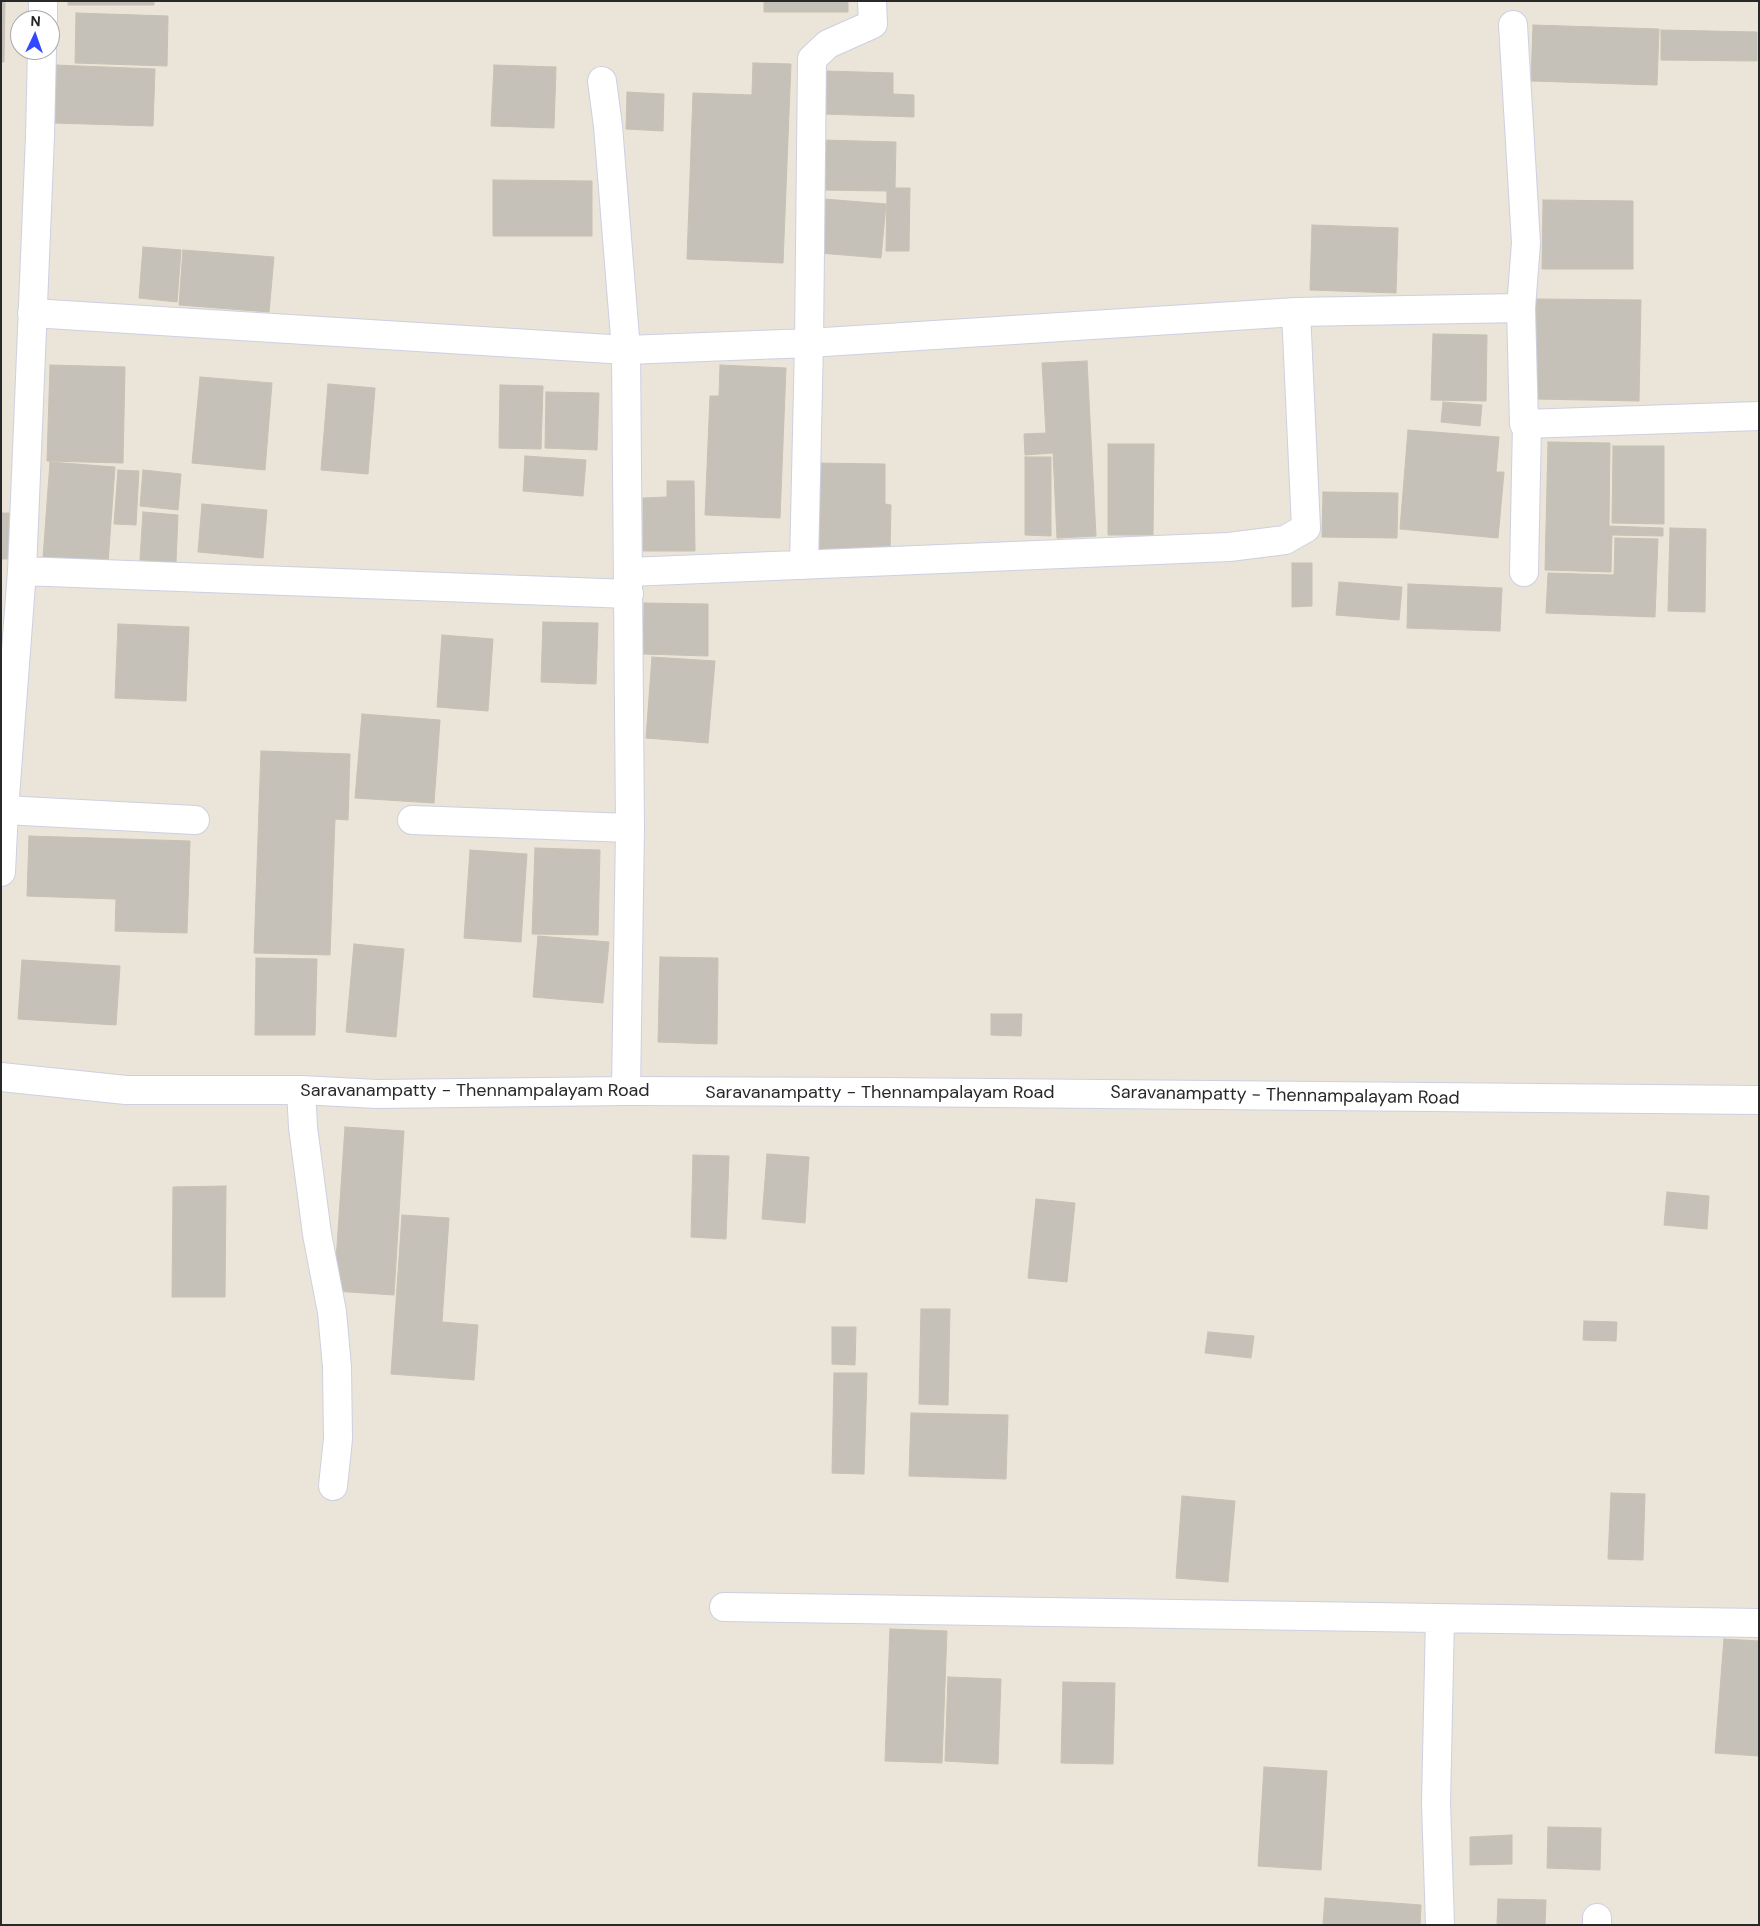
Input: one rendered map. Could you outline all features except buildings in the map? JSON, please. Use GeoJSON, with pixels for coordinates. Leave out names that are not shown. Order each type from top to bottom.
{"type":"FeatureCollection","features":[{"type":"Feature","properties":{"kind":"street"},"geometry":{"type":"LineString","coordinates":[[804,565],[812,59],[828,44],[873,24],[872,1]]}},
{"type":"Feature","properties":{"kind":"street"},"geometry":{"type":"LineString","coordinates":[[1513,25],[1526,243],[1521,308],[1524,424],[1759,416]]}},
{"type":"Feature","properties":{"kind":"street"},"geometry":{"type":"LineString","coordinates":[[1,872],[22,571],[42,60]]}},
{"type":"Feature","properties":{"kind":"street"},"geometry":{"type":"LineString","coordinates":[[602,81],[608,126],[626,350],[630,828],[626,1091]]}},
{"type":"Feature","properties":{"kind":"street"},"geometry":{"type":"LineString","coordinates":[[32,314],[626,350],[809,343],[1296,312],[1521,308]]}},
{"type":"Feature","properties":{"kind":"street"},"geometry":{"type":"LineString","coordinates":[[22,571],[629,583],[804,565],[1229,547],[1285,540],[1306,528],[1296,312]]}},
{"type":"Feature","properties":{"kind":"street"},"geometry":{"type":"LineString","coordinates":[[1524,572],[1527,424]]}},
{"type":"Feature","properties":{"kind":"street"},"geometry":{"type":"LineString","coordinates":[[4,810],[195,820]]}},
{"type":"Feature","properties":{"kind":"street"},"geometry":{"type":"LineString","coordinates":[[412,820],[630,828]]}},
{"type":"Feature","properties":{"kind":"street","name":"Saravanampatty - Thennampalayam Road"},"geometry":{"type":"LineString","coordinates":[[1,1077],[126,1090],[300,1090],[377,1094],[626,1091],[1759,1100]]}},
{"type":"Feature","properties":{"kind":"street"},"geometry":{"type":"LineString","coordinates":[[300,1090],[303,1127],[318,1234],[332,1312],[337,1367],[338,1439],[333,1486]]}},
{"type":"Feature","properties":{"kind":"street"},"geometry":{"type":"LineString","coordinates":[[724,1607],[1759,1623]]}},
{"type":"Feature","properties":{"kind":"street"},"geometry":{"type":"LineString","coordinates":[[1440,1618],[1436,1802],[1440,1925]]}}]}
